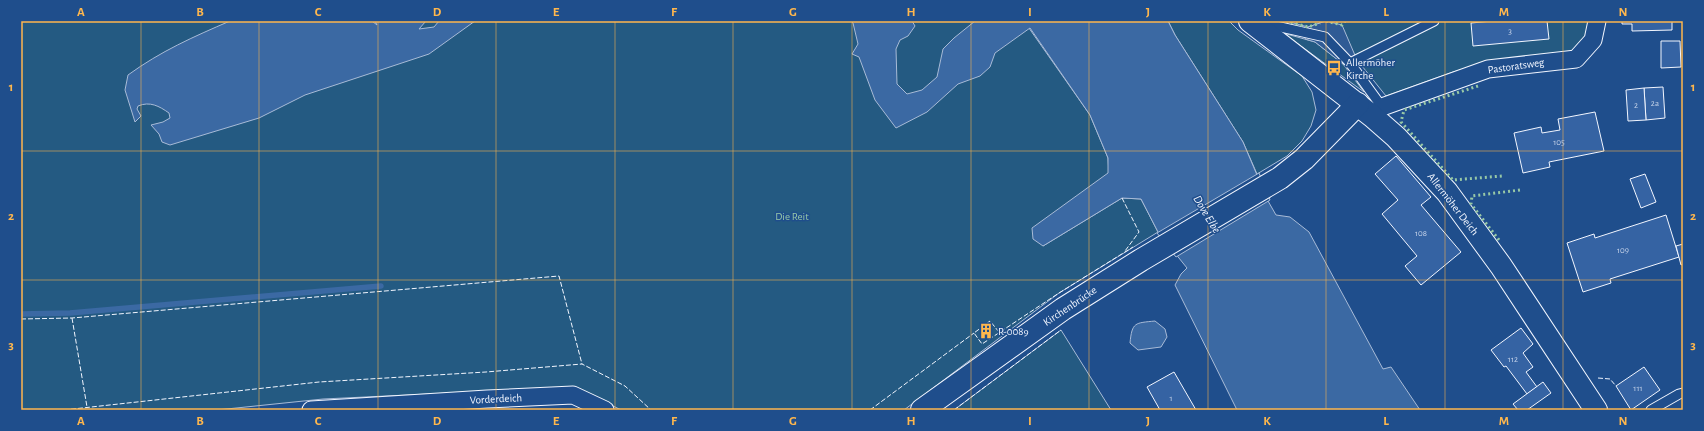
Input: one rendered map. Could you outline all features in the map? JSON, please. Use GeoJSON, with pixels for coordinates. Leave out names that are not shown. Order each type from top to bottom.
{"type":"FeatureCollection","features":[{"type":"Feature","properties":{"kind":"street","name":"Allermöher Deich"},"geometry":{"type":"LineString","coordinates":[[1250,21],[1371,109],[1447,192],[1501,266],[1596,410]]}},
{"type":"Feature","properties":{"kind":"street","name":"Pastoratsweg"},"geometry":{"type":"LineString","coordinates":[[1371,109],[1488,69],[1576,59],[1593,40],[1597,21]]}},
{"type":"Feature","properties":{"kind":"street","name":"Kirchenbrücke"},"geometry":{"type":"LineString","coordinates":[[922,410],[1063,309],[1141,260],[1280,178],[1371,109]]}},
{"type":"Feature","properties":{"kind":"street","name":"Vorderdeich"},"geometry":{"type":"LineString","coordinates":[[311,410],[573,395],[605,410]]}},
{"type":"Feature","properties":{"kind":"lane"},"geometry":{"type":"LineString","coordinates":[[1255,21],[1325,37],[1350,63],[1371,109]]}},
{"type":"Feature","properties":{"kind":"lane"},"geometry":{"type":"LineString","coordinates":[[1350,63],[1434,21]]}},
{"type":"Feature","properties":{"kind":"lane"},"geometry":{"type":"LineString","coordinates":[[1651,410],[1683,393]]}},
{"type":"Feature","properties":{"kind":"green space","name":"Die Reit"},"geometry":{"type":"Polygon","coordinates":[[[21,21],[1024,21],[1090,115],[1108,158],[1109,174],[1043,246],[1122,198],[1141,199],[1158,232],[1059,293],[904,410],[621,410],[576,387],[323,399],[217,410],[21,410],[21,21]]]}},
{"type":"Feature","properties":{"kind":"green space"},"geometry":{"type":"Polygon","coordinates":[[[1168,21],[1229,21],[1238,30],[1302,76],[1312,92],[1316,110],[1311,126],[1302,141],[1287,156],[1257,174],[1243,142],[1175,35],[1168,21]]]}},
{"type":"Feature","properties":{"kind":"green space"},"geometry":{"type":"Polygon","coordinates":[[[1286,21],[1326,21],[1308,27],[1286,21]]]}},
{"type":"Feature","properties":{"kind":"green space"},"geometry":{"type":"Polygon","coordinates":[[[1326,21],[1590,21],[1584,42],[1571,52],[1496,60],[1453,72],[1386,96],[1326,21]]]}},
{"type":"Feature","properties":{"kind":"green space"},"geometry":{"type":"Polygon","coordinates":[[[1283,33],[1315,42],[1343,64],[1364,92],[1283,33]]]}},
{"type":"Feature","properties":{"kind":"green space"},"geometry":{"type":"Polygon","coordinates":[[[1061,330],[1111,410],[954,410],[1061,330]]]}},
{"type":"Feature","properties":{"kind":"shaded area"},"geometry":{"type":"Polygon","coordinates":[[[1326,21],[1342,25],[1357,60],[1343,64],[1315,42],[1305,39],[1308,27],[1326,21]]]}},
{"type":"Feature","properties":{"kind":"water"},"geometry":{"type":"Polygon","coordinates":[[[230,21],[372,21],[377,25],[375,21],[426,21],[419,29],[434,27],[439,21],[475,21],[429,54],[305,95],[259,118],[170,145],[162,142],[159,134],[151,125],[163,122],[170,118],[169,113],[162,108],[150,104],[138,106],[137,109],[141,116],[135,122],[125,90],[128,75],[140,66],[165,52],[230,21]]]}},
{"type":"Feature","properties":{"kind":"water","name":"Dove Elbe"},"geometry":{"type":"Polygon","coordinates":[[[851,21],[912,21],[915,26],[908,36],[900,40],[896,49],[897,84],[907,94],[922,90],[937,77],[943,49],[975,21],[1168,21],[1175,35],[1243,142],[1268,201],[1276,215],[1290,217],[1309,232],[1383,369],[1391,367],[1420,410],[1237,410],[1175,285],[1181,274],[1187,268],[1158,232],[1141,199],[1122,198],[1043,246],[1033,239],[1032,228],[1108,173],[1108,158],[1090,115],[1030,28],[995,53],[990,67],[980,76],[958,84],[927,112],[896,128],[875,100],[859,57],[852,54],[858,44],[853,23],[851,21]]]}},
{"type":"Feature","properties":{"kind":"water"},"geometry":{"type":"Polygon","coordinates":[[[1155,321],[1165,329],[1167,337],[1161,347],[1138,350],[1130,343],[1134,327],[1139,323],[1155,321]]]}},
{"type":"Feature","properties":{"kind":"pier"},"geometry":{"type":"Polygon","coordinates":[[[1259,173],[1270,200],[1176,257],[1157,233],[1259,173]]]}},
{"type":"Feature","properties":{"kind":"building"},"geometry":{"type":"Polygon","coordinates":[[[1492,21],[1547,21],[1549,39],[1473,46],[1471,23],[1492,21]]]}},
{"type":"Feature","properties":{"kind":"building"},"geometry":{"type":"Polygon","coordinates":[[[1622,21],[1672,21],[1672,30],[1632,31],[1632,24],[1622,24],[1622,21]]]}},
{"type":"Feature","properties":{"kind":"building"},"geometry":{"type":"Polygon","coordinates":[[[1661,41],[1680,41],[1681,67],[1661,68],[1661,41]]]}},
{"type":"Feature","properties":{"kind":"building"},"geometry":{"type":"Polygon","coordinates":[[[1663,87],[1665,118],[1646,120],[1644,88],[1663,87]]]}},
{"type":"Feature","properties":{"kind":"building"},"geometry":{"type":"Polygon","coordinates":[[[1644,88],[1646,120],[1628,121],[1626,90],[1644,88]]]}},
{"type":"Feature","properties":{"kind":"building"},"geometry":{"type":"Polygon","coordinates":[[[1595,112],[1604,151],[1549,162],[1550,167],[1523,173],[1514,133],[1541,127],[1542,133],[1560,130],[1558,119],[1595,112]]]}},
{"type":"Feature","properties":{"kind":"building"},"geometry":{"type":"Polygon","coordinates":[[[1396,156],[1431,197],[1421,205],[1461,252],[1421,285],[1405,266],[1417,256],[1382,214],[1398,200],[1375,174],[1396,156]]]}},
{"type":"Feature","properties":{"kind":"building"},"geometry":{"type":"Polygon","coordinates":[[[1645,174],[1656,202],[1641,208],[1630,179],[1645,174]]]}},
{"type":"Feature","properties":{"kind":"building"},"geometry":{"type":"Polygon","coordinates":[[[1666,215],[1679,257],[1610,279],[1611,283],[1583,292],[1567,243],[1594,234],[1595,238],[1666,215]]]}},
{"type":"Feature","properties":{"kind":"building"},"geometry":{"type":"Polygon","coordinates":[[[1683,244],[1683,264],[1681,265],[1676,246],[1683,244]]]}},
{"type":"Feature","properties":{"kind":"building","name":"R-0089"},"geometry":{"type":"Polygon","coordinates":[[[988,327],[991,331],[984,336],[981,332],[988,327]]]}},
{"type":"Feature","properties":{"kind":"building"},"geometry":{"type":"Polygon","coordinates":[[[1521,328],[1533,344],[1523,353],[1533,367],[1526,372],[1537,387],[1527,394],[1506,366],[1504,367],[1491,350],[1521,328]]]}},
{"type":"Feature","properties":{"kind":"building"},"geometry":{"type":"Polygon","coordinates":[[[1644,367],[1660,390],[1631,410],[1616,386],[1644,367]]]}},
{"type":"Feature","properties":{"kind":"building"},"geometry":{"type":"Polygon","coordinates":[[[1174,372],[1196,410],[1160,410],[1147,387],[1174,372]]]}},
{"type":"Feature","properties":{"kind":"building"},"geometry":{"type":"Polygon","coordinates":[[[1543,382],[1551,393],[1527,410],[1518,410],[1513,404],[1543,382]]]}},
{"type":"Feature","properties":{"kind":"waterway"},"geometry":{"type":"LineString","coordinates":[[21,314],[70,313],[381,286]]}},
{"type":"Feature","properties":{"kind":"hedge"},"geometry":{"type":"LineString","coordinates":[[1286,21],[1308,27],[1320,23]]}},
{"type":"Feature","properties":{"kind":"hedge"},"geometry":{"type":"LineString","coordinates":[[1326,21],[1342,25],[1345,21]]}},
{"type":"Feature","properties":{"kind":"hedge"},"geometry":{"type":"LineString","coordinates":[[1478,86],[1404,110],[1401,122],[1453,180],[1502,176]]}},
{"type":"Feature","properties":{"kind":"hedge"},"geometry":{"type":"LineString","coordinates":[[1499,240],[1471,204],[1472,196],[1520,190]]}},
{"type":"Feature","properties":{"kind":"fence"},"geometry":{"type":"LineString","coordinates":[[1122,198],[1139,232],[1125,251]]}},
{"type":"Feature","properties":{"kind":"fence"},"geometry":{"type":"LineString","coordinates":[[999,332],[990,321],[974,333],[982,344],[1059,293],[1133,247]]}},
{"type":"Feature","properties":{"kind":"fence"},"geometry":{"type":"LineString","coordinates":[[21,319],[72,318],[559,276],[582,364]]}},
{"type":"Feature","properties":{"kind":"fence"},"geometry":{"type":"LineString","coordinates":[[72,318],[87,407]]}},
{"type":"Feature","properties":{"kind":"fence"},"geometry":{"type":"LineString","coordinates":[[954,410],[1061,330]]}},
{"type":"Feature","properties":{"kind":"fence"},"geometry":{"type":"LineString","coordinates":[[870,410],[974,333]]}},
{"type":"Feature","properties":{"kind":"fence"},"geometry":{"type":"LineString","coordinates":[[64,410],[319,382],[486,372],[582,364],[625,386],[651,410]]}},
{"type":"Feature","properties":{"kind":"fence"},"geometry":{"type":"LineString","coordinates":[[1598,378],[1610,379],[1616,386]]}},
{"type":"Feature","properties":{"kind":"place","name":"Allermöher Kirche"},"geometry":{"type":"Point","coordinates":[1334,68]}},
{"type":"Feature","properties":{"kind":"place","name":"R-0089"},"geometry":{"type":"Point","coordinates":[986,331]}}]}
